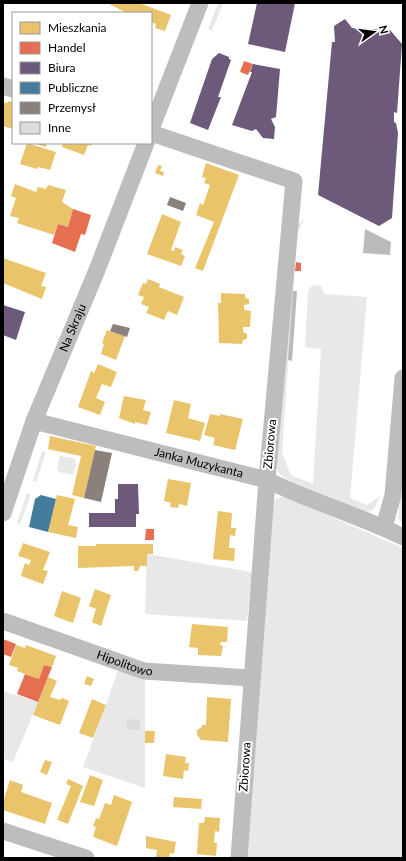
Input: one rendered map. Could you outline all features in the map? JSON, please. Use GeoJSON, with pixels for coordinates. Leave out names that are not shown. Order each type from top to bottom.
{"type":"FeatureCollection","features":[{"type":"Feature","properties":{"kind":"street"},"geometry":{"type":"LineString","coordinates":[[152,126],[200,3]]}},
{"type":"Feature","properties":{"kind":"street","name":"Zbiorowa"},"geometry":{"type":"LineString","coordinates":[[152,133],[294,181],[267,480],[238,858]]}},
{"type":"Feature","properties":{"kind":"street","name":"Na Skraju"},"geometry":{"type":"LineString","coordinates":[[3,513],[34,421],[97,270],[146,144]]}},
{"type":"Feature","properties":{"kind":"street"},"geometry":{"type":"LineString","coordinates":[[384,527],[393,495],[403,378]]}},
{"type":"Feature","properties":{"kind":"street","name":"Janka Muzykanta"},"geometry":{"type":"LineString","coordinates":[[34,421],[267,480],[292,492],[384,527],[403,537]]}},
{"type":"Feature","properties":{"kind":"street","name":"Hipolitowo"},"geometry":{"type":"LineString","coordinates":[[3,621],[144,671],[251,678]]}},
{"type":"Feature","properties":{"kind":"street"},"geometry":{"type":"LineString","coordinates":[[3,831],[86,858]]}},
{"type":"Feature","properties":{"kind":"shaded area"},"geometry":{"type":"Polygon","coordinates":[[[218,3],[223,3],[212,31],[208,29],[218,3]]]}},
{"type":"Feature","properties":{"kind":"shaded area"},"geometry":{"type":"Polygon","coordinates":[[[305,219],[297,233],[298,224],[305,219]]]}},
{"type":"Feature","properties":{"kind":"shaded area"},"geometry":{"type":"Polygon","coordinates":[[[365,229],[391,242],[390,255],[363,253],[365,229]]]}},
{"type":"Feature","properties":{"kind":"shaded area"},"geometry":{"type":"Polygon","coordinates":[[[297,238],[282,453],[291,475],[313,484],[321,349],[305,347],[308,292],[310,287],[316,285],[321,286],[325,294],[367,297],[350,498],[367,505],[380,496],[374,509],[368,512],[298,486],[280,474],[275,463],[297,238]]]}},
{"type":"Feature","properties":{"kind":"shaded area"},"geometry":{"type":"Polygon","coordinates":[[[293,291],[297,291],[292,361],[288,360],[293,291]]]}},
{"type":"Feature","properties":{"kind":"shaded area"},"geometry":{"type":"Polygon","coordinates":[[[42,451],[46,452],[36,482],[33,481],[42,451]]]}},
{"type":"Feature","properties":{"kind":"shaded area"},"geometry":{"type":"Polygon","coordinates":[[[60,456],[74,458],[76,463],[73,475],[59,472],[57,468],[60,456]]]}},
{"type":"Feature","properties":{"kind":"shaded area"},"geometry":{"type":"Polygon","coordinates":[[[403,475],[403,523],[398,519],[403,475]]]}},
{"type":"Feature","properties":{"kind":"shaded area"},"geometry":{"type":"Polygon","coordinates":[[[27,493],[31,495],[20,524],[17,523],[27,493]]]}},
{"type":"Feature","properties":{"kind":"shaded area"},"geometry":{"type":"Polygon","coordinates":[[[283,496],[403,548],[403,858],[245,858],[270,506],[276,499],[283,496]]]}},
{"type":"Feature","properties":{"kind":"shaded area"},"geometry":{"type":"Polygon","coordinates":[[[147,554],[252,572],[247,621],[145,614],[147,554]]]}},
{"type":"Feature","properties":{"kind":"shaded area"},"geometry":{"type":"Polygon","coordinates":[[[118,671],[145,680],[145,788],[83,767],[118,671]]]}},
{"type":"Feature","properties":{"kind":"shaded area"},"geometry":{"type":"Polygon","coordinates":[[[3,691],[38,702],[13,762],[3,759],[3,691]]]}},
{"type":"Feature","properties":{"kind":"building: Mieszkania"},"geometry":{"type":"Polygon","coordinates":[[[107,3],[139,3],[171,15],[165,31],[155,28],[156,24],[152,22],[152,12],[125,12],[107,3]]]}},
{"type":"Feature","properties":{"kind":"building: Mieszkania"},"geometry":{"type":"Polygon","coordinates":[[[9,101],[12,102],[12,129],[3,126],[3,102],[7,103],[9,101]]]}},
{"type":"Feature","properties":{"kind":"building: Mieszkania"},"geometry":{"type":"Polygon","coordinates":[[[27,144],[56,152],[50,170],[38,167],[37,169],[20,164],[27,144]]]}},
{"type":"Feature","properties":{"kind":"building: Mieszkania"},"geometry":{"type":"Polygon","coordinates":[[[36,144],[47,144],[46,147],[36,144]]]}},
{"type":"Feature","properties":{"kind":"building: Mieszkania"},"geometry":{"type":"Polygon","coordinates":[[[63,144],[92,144],[91,146],[88,145],[84,155],[62,147],[63,144]]]}},
{"type":"Feature","properties":{"kind":"building: Mieszkania"},"geometry":{"type":"Polygon","coordinates":[[[206,163],[239,175],[203,271],[195,268],[214,222],[196,215],[200,203],[203,205],[210,185],[204,183],[206,178],[202,177],[206,163]]]}},
{"type":"Feature","properties":{"kind":"building: Mieszkania"},"geometry":{"type":"Polygon","coordinates":[[[158,165],[162,166],[160,171],[164,172],[163,176],[155,173],[158,165]]]}},
{"type":"Feature","properties":{"kind":"building: Mieszkania"},"geometry":{"type":"Polygon","coordinates":[[[15,184],[36,192],[38,187],[46,189],[48,185],[66,190],[62,202],[73,209],[68,227],[58,224],[54,235],[17,223],[19,218],[10,216],[16,198],[11,196],[15,184]]]}},
{"type":"Feature","properties":{"kind":"building: Mieszkania"},"geometry":{"type":"Polygon","coordinates":[[[162,214],[181,222],[171,250],[174,251],[175,247],[183,250],[181,254],[185,256],[181,266],[147,254],[162,214]]]}},
{"type":"Feature","properties":{"kind":"building: Mieszkania"},"geometry":{"type":"Polygon","coordinates":[[[3,258],[46,273],[41,286],[46,287],[42,299],[3,283],[3,258]]]}},
{"type":"Feature","properties":{"kind":"building: Mieszkania"},"geometry":{"type":"Polygon","coordinates":[[[148,279],[160,284],[159,287],[184,297],[177,315],[168,311],[164,320],[146,313],[149,307],[141,304],[144,297],[138,295],[143,283],[146,284],[148,279]]]}},
{"type":"Feature","properties":{"kind":"building: Mieszkania"},"geometry":{"type":"Polygon","coordinates":[[[221,293],[245,294],[245,298],[249,299],[249,304],[244,305],[244,310],[251,311],[250,327],[243,327],[243,332],[247,334],[247,339],[243,340],[242,344],[219,343],[218,303],[221,303],[221,293]]]}},
{"type":"Feature","properties":{"kind":"building: Mieszkania"},"geometry":{"type":"Polygon","coordinates":[[[107,330],[125,336],[116,360],[101,354],[104,344],[102,343],[107,330]]]}},
{"type":"Feature","properties":{"kind":"building: Mieszkania"},"geometry":{"type":"Polygon","coordinates":[[[98,364],[117,372],[111,387],[102,384],[96,398],[105,402],[100,415],[78,407],[91,371],[94,373],[98,364]]]}},
{"type":"Feature","properties":{"kind":"building: Mieszkania"},"geometry":{"type":"Polygon","coordinates":[[[124,396],[146,400],[143,410],[151,412],[147,425],[135,422],[135,424],[119,418],[124,396]]]}},
{"type":"Feature","properties":{"kind":"building: Mieszkania"},"geometry":{"type":"Polygon","coordinates":[[[174,400],[191,404],[188,418],[205,423],[200,441],[166,433],[174,400]]]}},
{"type":"Feature","properties":{"kind":"building: Mieszkania"},"geometry":{"type":"Polygon","coordinates":[[[210,414],[220,416],[220,414],[243,419],[235,450],[213,445],[215,438],[204,435],[210,414]]]}},
{"type":"Feature","properties":{"kind":"building: Mieszkania"},"geometry":{"type":"Polygon","coordinates":[[[50,436],[96,446],[84,498],[72,495],[81,456],[48,449],[50,436]]]}},
{"type":"Feature","properties":{"kind":"building: Mieszkania"},"geometry":{"type":"Polygon","coordinates":[[[168,479],[191,483],[187,506],[179,504],[178,508],[170,507],[171,503],[164,501],[168,479]]]}},
{"type":"Feature","properties":{"kind":"building: Mieszkania"},"geometry":{"type":"Polygon","coordinates":[[[57,495],[75,499],[68,525],[78,527],[76,538],[48,532],[57,495]]]}},
{"type":"Feature","properties":{"kind":"building: Mieszkania"},"geometry":{"type":"Polygon","coordinates":[[[218,511],[232,513],[231,528],[236,528],[235,536],[230,535],[229,548],[235,548],[234,561],[213,559],[218,511]]]}},
{"type":"Feature","properties":{"kind":"building: Mieszkania"},"geometry":{"type":"Polygon","coordinates":[[[23,543],[50,552],[43,570],[48,571],[43,584],[21,576],[25,563],[29,565],[31,560],[18,556],[23,543]]]}},
{"type":"Feature","properties":{"kind":"building: Mieszkania"},"geometry":{"type":"Polygon","coordinates":[[[96,544],[153,544],[153,554],[147,554],[147,566],[140,566],[138,571],[134,571],[134,566],[78,568],[78,546],[96,546],[96,544]]]}},
{"type":"Feature","properties":{"kind":"building: Mieszkania"},"geometry":{"type":"Polygon","coordinates":[[[95,589],[111,595],[101,626],[92,622],[96,609],[89,606],[95,589]]]}},
{"type":"Feature","properties":{"kind":"building: Mieszkania"},"geometry":{"type":"Polygon","coordinates":[[[62,591],[81,598],[73,623],[54,616],[62,591]]]}},
{"type":"Feature","properties":{"kind":"building: Mieszkania"},"geometry":{"type":"Polygon","coordinates":[[[192,624],[228,627],[227,642],[221,642],[220,645],[223,646],[221,656],[198,655],[198,648],[189,647],[192,624]]]}},
{"type":"Feature","properties":{"kind":"building: Mieszkania"},"geometry":{"type":"Polygon","coordinates":[[[16,645],[25,648],[26,645],[56,656],[52,667],[44,665],[39,679],[17,671],[18,668],[9,665],[16,645]]]}},
{"type":"Feature","properties":{"kind":"building: Mieszkania"},"geometry":{"type":"Polygon","coordinates":[[[87,676],[94,679],[91,686],[84,684],[87,676]]]}},
{"type":"Feature","properties":{"kind":"building: Mieszkania"},"geometry":{"type":"Polygon","coordinates":[[[48,677],[57,681],[50,697],[60,700],[62,698],[69,701],[60,725],[33,715],[48,677]]]}},
{"type":"Feature","properties":{"kind":"building: Mieszkania"},"geometry":{"type":"Polygon","coordinates":[[[207,697],[231,699],[228,742],[201,740],[197,735],[197,730],[202,727],[202,725],[206,725],[207,697]]]}},
{"type":"Feature","properties":{"kind":"building: Mieszkania"},"geometry":{"type":"Polygon","coordinates":[[[92,699],[106,705],[93,738],[79,733],[92,699]]]}},
{"type":"Feature","properties":{"kind":"building: Mieszkania"},"geometry":{"type":"Polygon","coordinates":[[[145,731],[155,731],[154,743],[145,743],[145,731]]]}},
{"type":"Feature","properties":{"kind":"building: Mieszkania"},"geometry":{"type":"Polygon","coordinates":[[[166,754],[186,757],[185,763],[189,763],[188,771],[184,770],[183,779],[163,776],[166,754]]]}},
{"type":"Feature","properties":{"kind":"building: Mieszkania"},"geometry":{"type":"Polygon","coordinates":[[[45,760],[52,762],[47,775],[40,772],[45,760]]]}},
{"type":"Feature","properties":{"kind":"building: Mieszkania"},"geometry":{"type":"Polygon","coordinates":[[[90,775],[103,780],[94,806],[80,802],[90,775]]]}},
{"type":"Feature","properties":{"kind":"building: Mieszkania"},"geometry":{"type":"Polygon","coordinates":[[[68,779],[83,786],[68,824],[57,820],[71,786],[66,784],[68,779]]]}},
{"type":"Feature","properties":{"kind":"building: Mieszkania"},"geometry":{"type":"Polygon","coordinates":[[[10,780],[23,785],[21,792],[52,803],[45,824],[3,810],[3,802],[10,780]]]}},
{"type":"Feature","properties":{"kind":"building: Mieszkania"},"geometry":{"type":"Polygon","coordinates":[[[114,795],[132,802],[117,846],[93,837],[96,827],[93,826],[96,818],[99,819],[105,803],[111,805],[114,795]]]}},
{"type":"Feature","properties":{"kind":"building: Mieszkania"},"geometry":{"type":"Polygon","coordinates":[[[174,797],[202,799],[201,809],[173,807],[174,797]]]}},
{"type":"Feature","properties":{"kind":"building: Mieszkania"},"geometry":{"type":"Polygon","coordinates":[[[205,817],[220,818],[219,832],[215,831],[214,843],[217,843],[216,856],[197,854],[199,823],[204,823],[205,817]]]}},
{"type":"Feature","properties":{"kind":"building: Mieszkania"},"geometry":{"type":"Polygon","coordinates":[[[146,836],[176,842],[174,854],[170,853],[169,858],[156,858],[157,850],[146,848],[146,836]]]}},
{"type":"Feature","properties":{"kind":"building: Handel"},"geometry":{"type":"Polygon","coordinates":[[[244,61],[253,64],[248,75],[240,72],[244,61]]]}},
{"type":"Feature","properties":{"kind":"building: Handel"},"geometry":{"type":"Polygon","coordinates":[[[73,209],[91,215],[85,235],[81,234],[75,252],[52,243],[58,224],[68,227],[73,209]]]}},
{"type":"Feature","properties":{"kind":"building: Handel"},"geometry":{"type":"Polygon","coordinates":[[[296,262],[301,263],[301,271],[295,271],[296,262]]]}},
{"type":"Feature","properties":{"kind":"building: Handel"},"geometry":{"type":"Polygon","coordinates":[[[146,529],[154,529],[154,540],[145,540],[146,529]]]}},
{"type":"Feature","properties":{"kind":"building: Handel"},"geometry":{"type":"Polygon","coordinates":[[[3,639],[16,644],[11,657],[3,654],[3,639]]]}},
{"type":"Feature","properties":{"kind":"building: Handel"},"geometry":{"type":"Polygon","coordinates":[[[44,665],[52,667],[38,702],[17,694],[25,674],[39,679],[44,665]]]}},
{"type":"Feature","properties":{"kind":"building: Biura"},"geometry":{"type":"Polygon","coordinates":[[[257,3],[295,3],[285,52],[248,44],[257,3]]]}},
{"type":"Feature","properties":{"kind":"building: Biura"},"geometry":{"type":"Polygon","coordinates":[[[345,19],[352,28],[390,30],[402,44],[397,113],[394,112],[394,122],[396,123],[398,133],[392,218],[379,226],[318,195],[332,42],[335,42],[334,26],[345,19]]]}},
{"type":"Feature","properties":{"kind":"building: Biura"},"geometry":{"type":"Polygon","coordinates":[[[219,53],[229,57],[231,60],[218,97],[221,97],[208,130],[190,123],[212,59],[219,53]]]}},
{"type":"Feature","properties":{"kind":"building: Biura"},"geometry":{"type":"Polygon","coordinates":[[[253,64],[280,69],[276,117],[271,119],[275,127],[274,139],[263,138],[256,129],[252,131],[232,125],[252,72],[250,72],[253,64]]]}},
{"type":"Feature","properties":{"kind":"building: Biura"},"geometry":{"type":"Polygon","coordinates":[[[3,305],[25,312],[16,340],[3,335],[3,305]]]}},
{"type":"Feature","properties":{"kind":"building: Biura"},"geometry":{"type":"Polygon","coordinates":[[[118,484],[138,484],[139,514],[136,514],[136,527],[89,527],[89,513],[115,513],[115,499],[118,499],[118,484]]]}},
{"type":"Feature","properties":{"kind":"building: Publiczne"},"geometry":{"type":"Polygon","coordinates":[[[41,495],[56,499],[48,532],[29,527],[35,499],[41,495]]]}},
{"type":"Feature","properties":{"kind":"building: Przemysł"},"geometry":{"type":"Polygon","coordinates":[[[170,197],[186,203],[183,211],[167,205],[170,197]]]}},
{"type":"Feature","properties":{"kind":"building: Przemysł"},"geometry":{"type":"Polygon","coordinates":[[[113,324],[130,328],[127,337],[110,331],[113,324]]]}},
{"type":"Feature","properties":{"kind":"building: Przemysł"},"geometry":{"type":"Polygon","coordinates":[[[95,450],[112,453],[101,502],[84,498],[95,450]]]}},
{"type":"Feature","properties":{"kind":"building: Inne"},"geometry":{"type":"Polygon","coordinates":[[[127,719],[140,720],[140,730],[127,729],[127,719]]]}}]}
